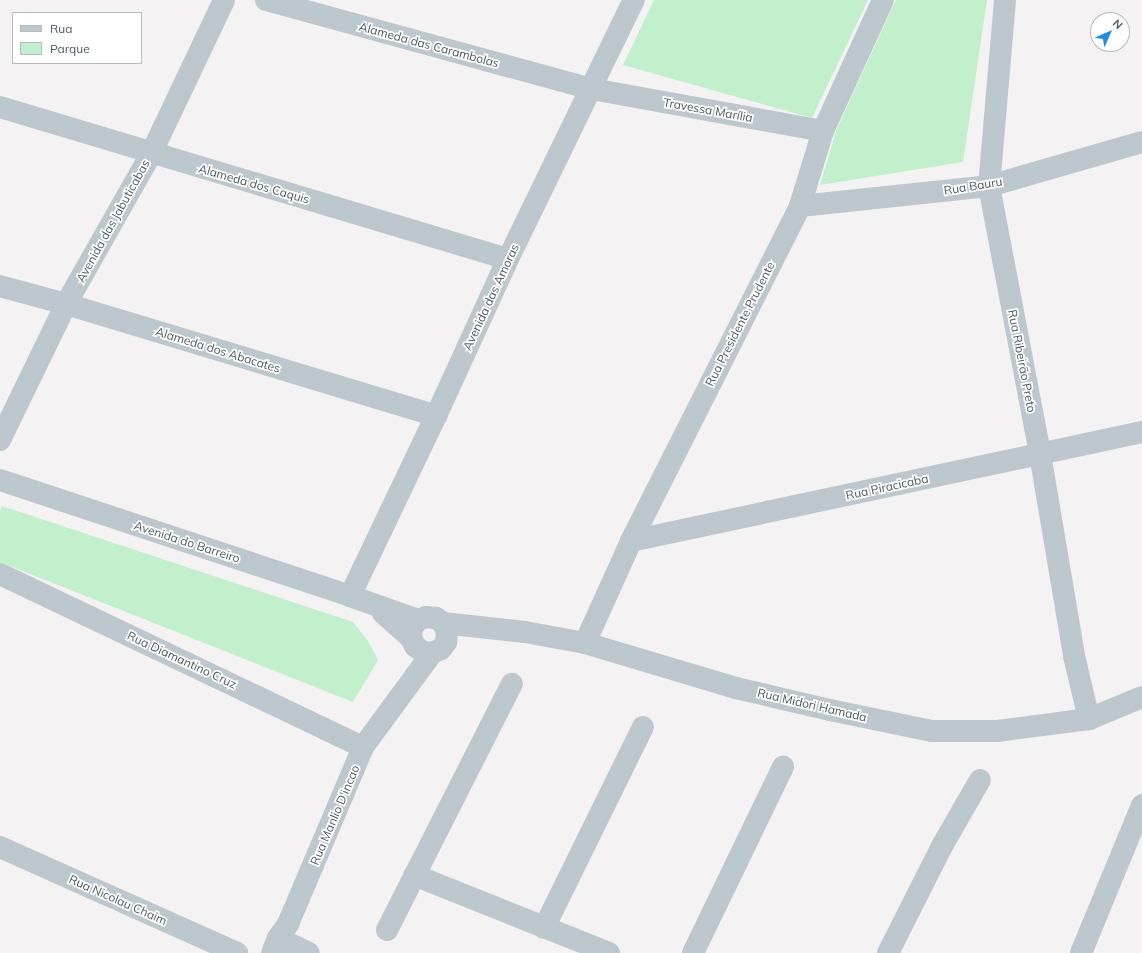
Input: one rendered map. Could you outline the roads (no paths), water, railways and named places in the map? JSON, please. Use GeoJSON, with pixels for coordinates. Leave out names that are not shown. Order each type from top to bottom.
{"type":"FeatureCollection","features":[{"type":"Feature","properties":{"kind":"street","name":"Avenida das Jabuticabas"},"geometry":{"type":"LineString","coordinates":[[0,440],[66,304],[151,154],[224,0]]}},
{"type":"Feature","properties":{"kind":"street","name":"Alameda das Carambolas"},"geometry":{"type":"LineString","coordinates":[[266,0],[592,89]]}},
{"type":"Feature","properties":{"kind":"street","name":"Avenida das Amoras"},"geometry":{"type":"LineString","coordinates":[[350,596],[436,416],[508,259],[634,0]]}},
{"type":"Feature","properties":{"kind":"street","name":"Rua Presidente Prudente"},"geometry":{"type":"LineString","coordinates":[[585,643],[631,541],[800,206],[823,131],[883,0]]}},
{"type":"Feature","properties":{"kind":"street","name":"Rua Ribeirão Preto"},"geometry":{"type":"LineString","coordinates":[[1005,0],[988,186],[1040,454],[1074,656],[1089,719]]}},
{"type":"Feature","properties":{"kind":"street","name":"Travessa Marília"},"geometry":{"type":"LineString","coordinates":[[592,89],[823,131]]}},
{"type":"Feature","properties":{"kind":"street","name":"Alameda dos Caquis"},"geometry":{"type":"LineString","coordinates":[[0,107],[151,154],[508,259]]}},
{"type":"Feature","properties":{"kind":"street","name":"Rua Bauru"},"geometry":{"type":"LineString","coordinates":[[800,206],[988,186],[1142,142]]}},
{"type":"Feature","properties":{"kind":"street","name":"Alameda dos Abacates"},"geometry":{"type":"LineString","coordinates":[[0,286],[66,304],[436,416]]}},
{"type":"Feature","properties":{"kind":"street","name":"Rua Piracicaba"},"geometry":{"type":"LineString","coordinates":[[631,541],[1142,432]]}},
{"type":"Feature","properties":{"kind":"street","name":"Avenida do Barreiro"},"geometry":{"type":"LineString","coordinates":[[0,480],[350,596],[374,606],[428,637]]}},
{"type":"Feature","properties":{"kind":"street","name":"Rua Diamantino Cruz"},"geometry":{"type":"LineString","coordinates":[[0,574],[364,747]]}},
{"type":"Feature","properties":{"kind":"street","name":"Rua Midori Hamada"},"geometry":{"type":"LineString","coordinates":[[428,637],[484,629],[525,632],[585,643],[736,688],[830,710],[932,731],[996,731],[1089,719],[1142,697]]}},
{"type":"Feature","properties":{"kind":"street","name":"Rua Manlio D'incao"},"geometry":{"type":"LineString","coordinates":[[275,946],[288,924],[364,747],[410,684],[428,637]]}},
{"type":"Feature","properties":{"kind":"street"},"geometry":{"type":"LineString","coordinates":[[387,930],[512,684]]}},
{"type":"Feature","properties":{"kind":"street"},"geometry":{"type":"LineString","coordinates":[[544,928],[642,727]]}},
{"type":"Feature","properties":{"kind":"street"},"geometry":{"type":"LineString","coordinates":[[693,953],[783,767]]}},
{"type":"Feature","properties":{"kind":"street"},"geometry":{"type":"LineString","coordinates":[[888,953],[942,846],[980,780]]}},
{"type":"Feature","properties":{"kind":"street"},"geometry":{"type":"LineString","coordinates":[[1081,953],[1142,805]]}},
{"type":"Feature","properties":{"kind":"street","name":"Rua Nicolau Chaim"},"geometry":{"type":"LineString","coordinates":[[0,847],[237,953]]}},
{"type":"Feature","properties":{"kind":"street"},"geometry":{"type":"LineString","coordinates":[[414,875],[609,953]]}},
{"type":"Feature","properties":{"kind":"street"},"geometry":{"type":"LineString","coordinates":[[275,946],[308,953]]}}]}
